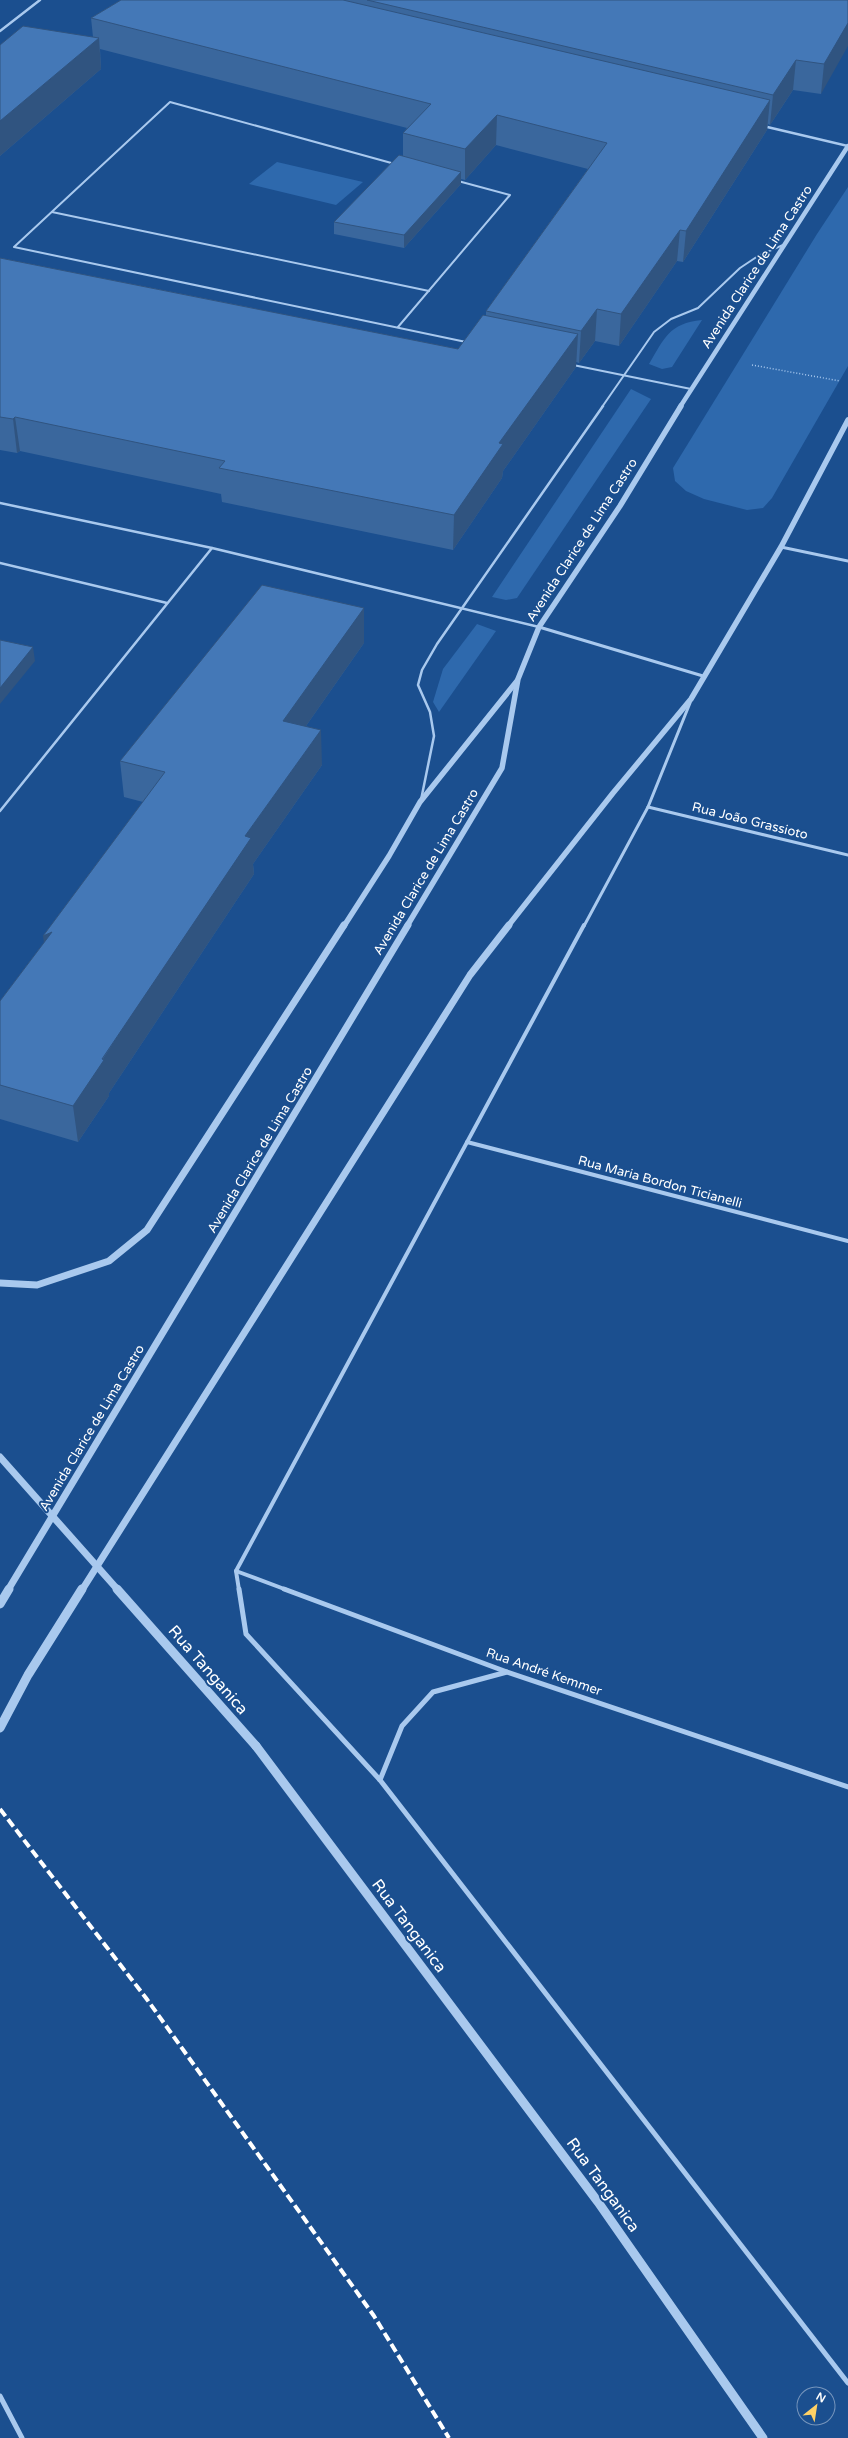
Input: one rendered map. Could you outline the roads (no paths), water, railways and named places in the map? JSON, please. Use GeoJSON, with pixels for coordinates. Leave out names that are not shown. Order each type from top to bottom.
{"type":"FeatureCollection","features":[{"type":"Feature","properties":{"kind":"street"},"geometry":{"type":"LineString","coordinates":[[0,31],[40,0]]}},
{"type":"Feature","properties":{"kind":"street"},"geometry":{"type":"LineString","coordinates":[[762,126],[848,146]]}},
{"type":"Feature","properties":{"kind":"street","name":"Avenida Clarice de Lima Castro"},"geometry":{"type":"LineString","coordinates":[[0,1604],[502,768],[518,679],[539,627],[620,506],[691,389],[848,146]]}},
{"type":"Feature","properties":{"kind":"street"},"geometry":{"type":"LineString","coordinates":[[848,420],[781,547],[703,676],[691,700],[648,806],[236,1571],[246,1634],[380,1780],[848,2384]]}},
{"type":"Feature","properties":{"kind":"street"},"geometry":{"type":"LineString","coordinates":[[781,547],[848,561]]}},
{"type":"Feature","properties":{"kind":"street"},"geometry":{"type":"LineString","coordinates":[[539,627],[703,676]]}},
{"type":"Feature","properties":{"kind":"street"},"geometry":{"type":"LineString","coordinates":[[0,1283],[37,1285],[109,1261],[147,1230],[389,856],[420,802],[518,679]]}},
{"type":"Feature","properties":{"kind":"street"},"geometry":{"type":"LineString","coordinates":[[0,1728],[28,1675],[470,975],[613,793],[691,700]]}},
{"type":"Feature","properties":{"kind":"street","name":"Rua João Grassioto"},"geometry":{"type":"LineString","coordinates":[[648,806],[848,855]]}},
{"type":"Feature","properties":{"kind":"street","name":"Rua Maria Bordon Ticianelli"},"geometry":{"type":"LineString","coordinates":[[467,1142],[848,1241]]}},
{"type":"Feature","properties":{"kind":"street","name":"Rua Tanganica"},"geometry":{"type":"LineString","coordinates":[[0,1457],[256,1746],[598,2202],[763,2438]]}},
{"type":"Feature","properties":{"kind":"street","name":"Rua André Kemmer"},"geometry":{"type":"LineString","coordinates":[[236,1571],[507,1672],[848,1787]]}},
{"type":"Feature","properties":{"kind":"street"},"geometry":{"type":"LineString","coordinates":[[380,1780],[402,1726],[433,1692],[507,1672]]}},
{"type":"Feature","properties":{"kind":"street"},"geometry":{"type":"LineString","coordinates":[[0,2396],[22,2438]]}},
{"type":"Feature","properties":{"kind":"lane"},"geometry":{"type":"LineString","coordinates":[[397,164],[170,102],[14,247],[468,342]]}},
{"type":"Feature","properties":{"kind":"lane"},"geometry":{"type":"LineString","coordinates":[[398,327],[510,195],[457,181]]}},
{"type":"Feature","properties":{"kind":"lane"},"geometry":{"type":"LineString","coordinates":[[52,212],[429,290]]}},
{"type":"Feature","properties":{"kind":"lane"},"geometry":{"type":"LineString","coordinates":[[420,802],[434,736],[430,712],[418,685],[422,670],[437,644],[463,609],[654,332],[671,319],[698,308],[740,268],[758,256],[785,245]]}},
{"type":"Feature","properties":{"kind":"lane"},"geometry":{"type":"LineString","coordinates":[[568,364],[691,389]]}},
{"type":"Feature","properties":{"kind":"lane"},"geometry":{"type":"LineString","coordinates":[[0,503],[212,548],[539,627]]}},
{"type":"Feature","properties":{"kind":"lane"},"geometry":{"type":"LineString","coordinates":[[0,811],[212,548]]}},
{"type":"Feature","properties":{"kind":"lane"},"geometry":{"type":"LineString","coordinates":[[0,563],[167,603]]}},
{"type":"Feature","properties":{"kind":"railway"},"geometry":{"type":"LineString","coordinates":[[0,1809],[146,1998],[374,2316],[449,2438]]}}]}
